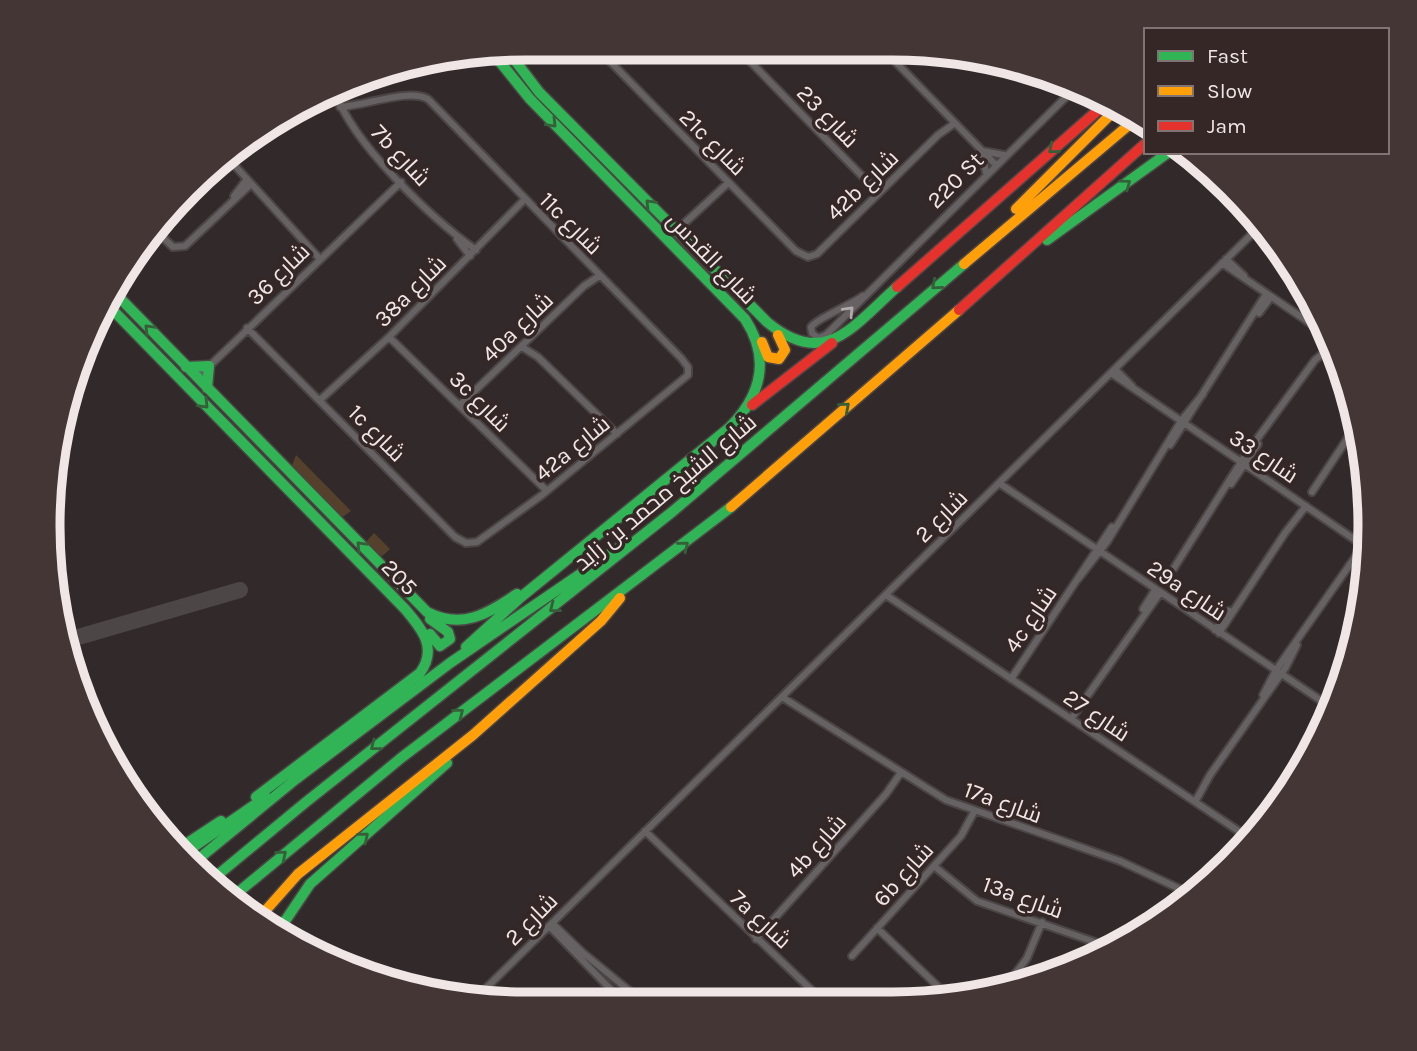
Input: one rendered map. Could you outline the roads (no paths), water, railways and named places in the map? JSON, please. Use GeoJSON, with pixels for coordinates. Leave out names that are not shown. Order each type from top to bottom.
{"type":"FeatureCollection","features":[{"type":"Feature","properties":{"kind":"main road","name":"شارع القدس"},"geometry":{"type":"LineString","coordinates":[[450,663],[512,606],[642,502],[742,414],[757,390],[759,350],[750,326],[547,118],[500,60]]}},
{"type":"Feature","properties":{"kind":"main road"},"geometry":{"type":"LineString","coordinates":[[500,60],[532,96],[539,92]]}},
{"type":"Feature","properties":{"kind":"main road","name":"شارع القدس"},"geometry":{"type":"LineString","coordinates":[[515,60],[539,92],[767,322],[787,339],[801,345],[817,346],[834,341]]}},
{"type":"Feature","properties":{"kind":"main road"},"geometry":{"type":"LineString","coordinates":[[742,414],[834,341],[1100,109]]}},
{"type":"Feature","properties":{"kind":"main road"},"geometry":{"type":"LineString","coordinates":[[988,241],[1056,167],[1110,114]]}},
{"type":"Feature","properties":{"kind":"main road","name":"شارع الشيخ محمد بن زايد"},"geometry":{"type":"LineString","coordinates":[[217,875],[313,795],[645,534],[1128,124]]}},
{"type":"Feature","properties":{"kind":"main road","name":"شارع الشيخ محمد بن زايد"},"geometry":{"type":"LineString","coordinates":[[239,891],[401,758],[712,523],[1010,266],[1144,145]]}},
{"type":"Feature","properties":{"kind":"main road"},"geometry":{"type":"LineString","coordinates":[[1010,266],[1166,154]]}},
{"type":"Feature","properties":{"kind":"main road","name":"205"},"geometry":{"type":"LineString","coordinates":[[119,297],[414,601],[443,620],[469,621],[489,613],[538,578],[556,570]]}},
{"type":"Feature","properties":{"kind":"main road"},"geometry":{"type":"LineString","coordinates":[[724,297],[752,324],[768,357],[779,359],[784,354],[785,346],[767,322]]}},
{"type":"Feature","properties":{"kind":"main road","name":"205"},"geometry":{"type":"LineString","coordinates":[[113,310],[405,609],[429,641],[430,655],[423,670],[288,775],[186,844]]}},
{"type":"Feature","properties":{"kind":"main road"},"geometry":{"type":"LineString","coordinates":[[143,342],[160,352],[190,381],[197,378]]}},
{"type":"Feature","properties":{"kind":"main road"},"geometry":{"type":"LineString","coordinates":[[186,367],[209,366],[207,388]]}},
{"type":"Feature","properties":{"kind":"main road"},"geometry":{"type":"LineString","coordinates":[[199,858],[296,779],[450,663],[595,562],[645,534]]}},
{"type":"Feature","properties":{"kind":"main road"},"geometry":{"type":"LineString","coordinates":[[282,923],[310,884],[403,803],[474,734],[601,621],[629,586]]}},
{"type":"Feature","properties":{"kind":"main road"},"geometry":{"type":"LineString","coordinates":[[405,609],[424,626],[438,645],[446,644],[450,639],[448,632],[427,616],[414,601]]}},
{"type":"Feature","properties":{"kind":"main road"},"geometry":{"type":"LineString","coordinates":[[264,911],[298,873],[474,734]]}},
{"type":"Feature","properties":{"kind":"main road"},"geometry":{"type":"LineString","coordinates":[[191,849],[296,779]]}},
{"type":"Feature","properties":{"kind":"street","name":"21c شارع"},"geometry":{"type":"LineString","coordinates":[[609,60],[796,251],[808,257]]}},
{"type":"Feature","properties":{"kind":"street","name":"شارع 23"},"geometry":{"type":"LineString","coordinates":[[749,60],[878,193]]}},
{"type":"Feature","properties":{"kind":"street"},"geometry":{"type":"LineString","coordinates":[[894,60],[995,164]]}},
{"type":"Feature","properties":{"kind":"street","name":"11c شارع"},"geometry":{"type":"LineString","coordinates":[[360,106],[411,94],[430,101],[688,367]]}},
{"type":"Feature","properties":{"kind":"street","name":"220 St"},"geometry":{"type":"LineString","coordinates":[[863,296],[839,312],[815,321],[811,327],[812,333],[818,338],[826,335],[1004,155],[1068,94]]}},
{"type":"Feature","properties":{"kind":"street","name":"7b شارع"},"geometry":{"type":"LineString","coordinates":[[338,99],[346,118],[399,180],[455,234],[476,250]]}},
{"type":"Feature","properties":{"kind":"street"},"geometry":{"type":"LineString","coordinates":[[340,107],[360,106]]}},
{"type":"Feature","properties":{"kind":"street"},"geometry":{"type":"LineString","coordinates":[[346,118],[360,106]]}},
{"type":"Feature","properties":{"kind":"street","name":"42b شارع"},"geometry":{"type":"LineString","coordinates":[[808,257],[817,254],[952,120]]}},
{"type":"Feature","properties":{"kind":"street"},"geometry":{"type":"LineString","coordinates":[[982,151],[1004,155]]}},
{"type":"Feature","properties":{"kind":"street"},"geometry":{"type":"LineString","coordinates":[[982,151],[986,173]]}},
{"type":"Feature","properties":{"kind":"street"},"geometry":{"type":"LineString","coordinates":[[233,163],[321,256]]}},
{"type":"Feature","properties":{"kind":"street","name":"شارع 36"},"geometry":{"type":"LineString","coordinates":[[197,378],[399,180]]}},
{"type":"Feature","properties":{"kind":"street"},"geometry":{"type":"LineString","coordinates":[[161,236],[173,247],[184,246],[249,182]]}},
{"type":"Feature","properties":{"kind":"street"},"geometry":{"type":"LineString","coordinates":[[676,231],[728,183]]}},
{"type":"Feature","properties":{"kind":"street","name":"38a شارع"},"geometry":{"type":"LineString","coordinates":[[322,402],[526,202]]}},
{"type":"Feature","properties":{"kind":"street","name":"شارع 2"},"geometry":{"type":"LineString","coordinates":[[484,990],[1253,232]]}},
{"type":"Feature","properties":{"kind":"street","name":"7b شارع"},"geometry":{"type":"LineString","coordinates":[[455,234],[470,256]]}},
{"type":"Feature","properties":{"kind":"street"},"geometry":{"type":"LineString","coordinates":[[1224,261],[1253,285],[1311,323]]}},
{"type":"Feature","properties":{"kind":"street","name":"40a شارع"},"geometry":{"type":"LineString","coordinates":[[462,407],[597,273]]}},
{"type":"Feature","properties":{"kind":"street","name":"4c شارع"},"geometry":{"type":"LineString","coordinates":[[1011,679],[1269,295]]}},
{"type":"Feature","properties":{"kind":"street","name":"1c شارع"},"geometry":{"type":"LineString","coordinates":[[248,326],[455,537],[466,543]]}},
{"type":"Feature","properties":{"kind":"street","name":"3c شارع"},"geometry":{"type":"LineString","coordinates":[[391,335],[545,493]]}},
{"type":"Feature","properties":{"kind":"street"},"geometry":{"type":"LineString","coordinates":[[528,341],[538,357],[615,436]]}},
{"type":"Feature","properties":{"kind":"street"},"geometry":{"type":"LineString","coordinates":[[522,347],[538,357]]}},
{"type":"Feature","properties":{"kind":"street"},"geometry":{"type":"LineString","coordinates":[[1174,568],[1315,359],[1324,352]]}},
{"type":"Feature","properties":{"kind":"street","name":"42a شارع"},"geometry":{"type":"LineString","coordinates":[[466,543],[477,542],[545,493],[682,383],[688,375],[688,367]]}},
{"type":"Feature","properties":{"kind":"street","name":"شارع 33"},"geometry":{"type":"LineString","coordinates":[[1113,371],[1141,394],[1358,541]]}},
{"type":"Feature","properties":{"kind":"street"},"geometry":{"type":"LineString","coordinates":[[1312,492],[1349,436]]}},
{"type":"Feature","properties":{"kind":"street","name":"29a شارع"},"geometry":{"type":"LineString","coordinates":[[1001,481],[1023,501],[1323,702]]}},
{"type":"Feature","properties":{"kind":"street"},"geometry":{"type":"LineString","coordinates":[[1217,631],[1304,505]]}},
{"type":"Feature","properties":{"kind":"street"},"geometry":{"type":"LineString","coordinates":[[1193,801],[1357,554]]}},
{"type":"Feature","properties":{"kind":"street"},"geometry":{"type":"LineString","coordinates":[[1072,719],[1157,591]]}},
{"type":"Feature","properties":{"kind":"street","name":"شارع 27"},"geometry":{"type":"LineString","coordinates":[[888,593],[922,619],[1242,833]]}},
{"type":"Feature","properties":{"kind":"street","name":"17a شارع"},"geometry":{"type":"LineString","coordinates":[[784,694],[900,774],[974,812],[1120,861],[1182,890]]}},
{"type":"Feature","properties":{"kind":"street","name":"4b شارع"},"geometry":{"type":"LineString","coordinates":[[755,939],[886,794],[900,774]]}},
{"type":"Feature","properties":{"kind":"street","name":"6b شارع"},"geometry":{"type":"LineString","coordinates":[[852,956],[961,836],[974,812]]}},
{"type":"Feature","properties":{"kind":"street","name":"7a شارع"},"geometry":{"type":"LineString","coordinates":[[643,833],[813,992]]}},
{"type":"Feature","properties":{"kind":"street","name":"13a شارع"},"geometry":{"type":"LineString","coordinates":[[934,866],[960,890],[977,901],[1098,943]]}},
{"type":"Feature","properties":{"kind":"street"},"geometry":{"type":"LineString","coordinates":[[1014,975],[1027,958],[1042,922]]}},
{"type":"Feature","properties":{"kind":"street"},"geometry":{"type":"LineString","coordinates":[[551,924],[614,992]]}},
{"type":"Feature","properties":{"kind":"street"},"geometry":{"type":"LineString","coordinates":[[877,928],[941,989]]}},
{"type":"Feature","properties":{"kind":"street"},"geometry":{"type":"LineString","coordinates":[[566,940],[631,992]]}}]}
